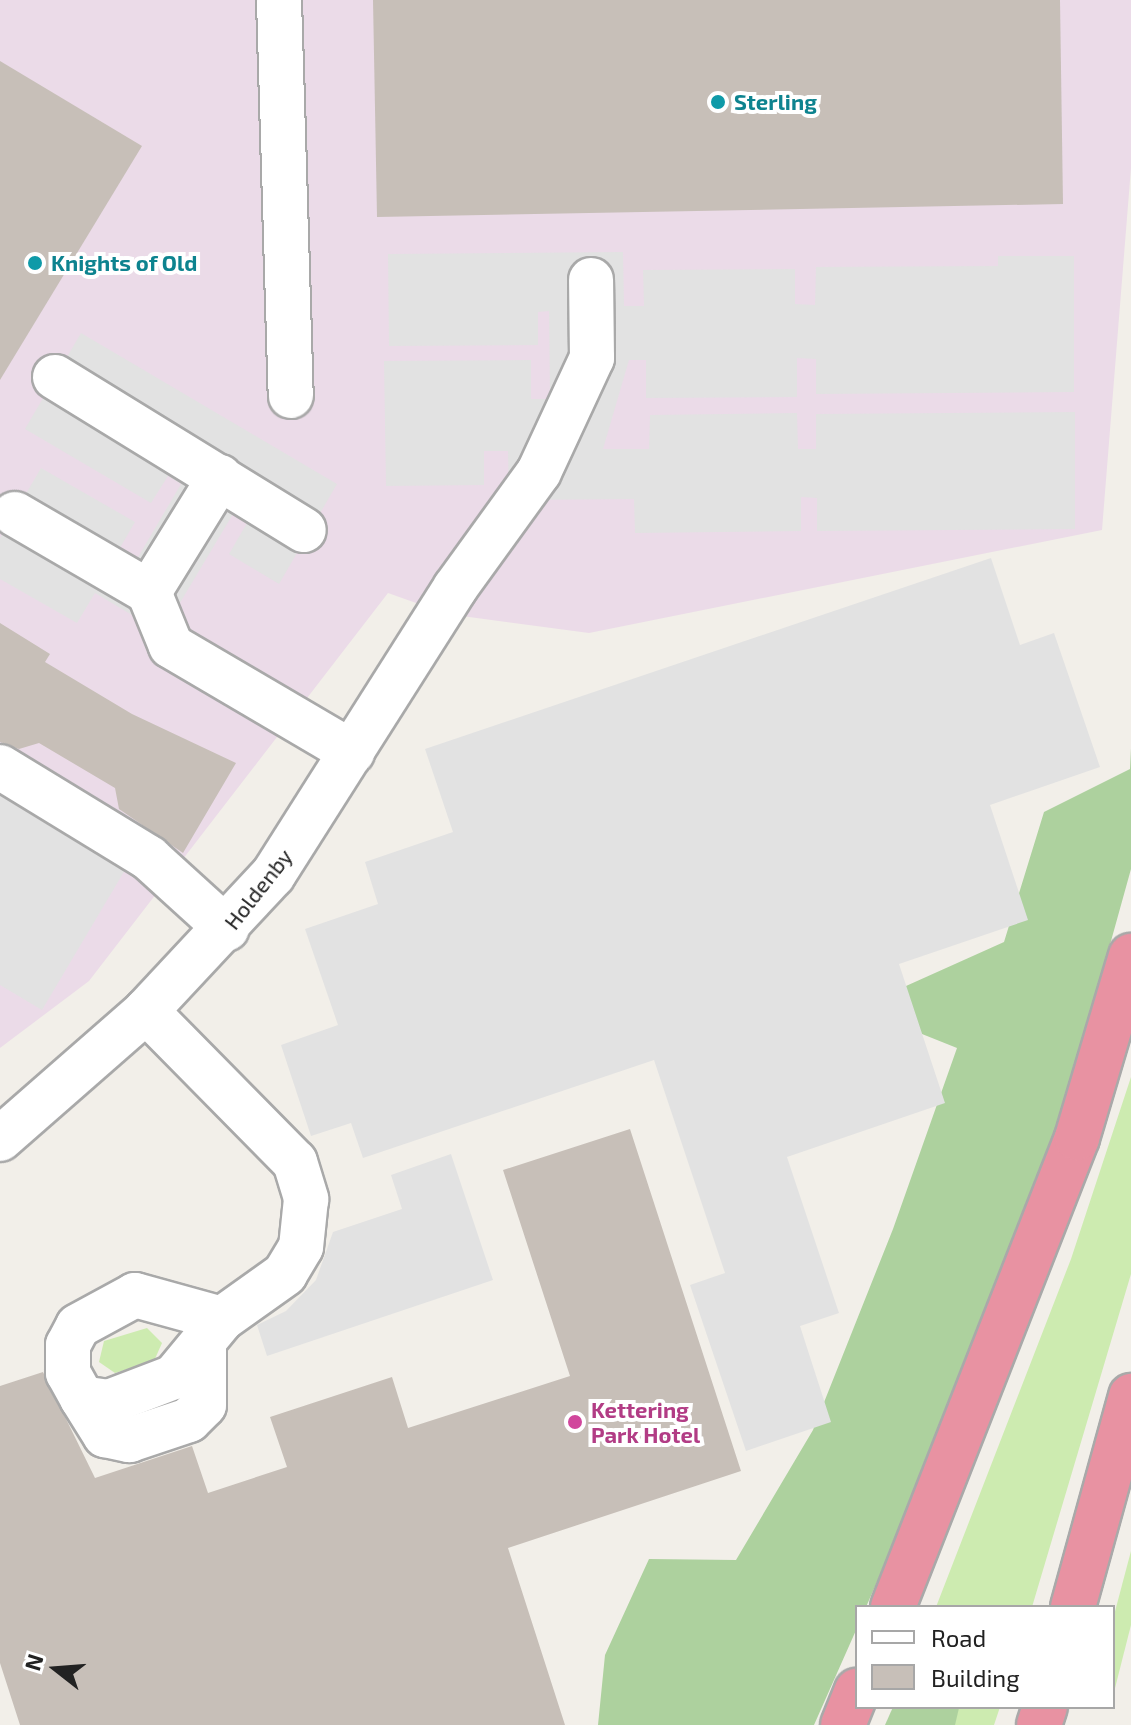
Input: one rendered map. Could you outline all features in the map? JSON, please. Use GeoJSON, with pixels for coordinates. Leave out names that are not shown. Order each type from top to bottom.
{"type":"FeatureCollection","features":[{"type":"Feature","properties":{"kind":"highway"},"geometry":{"type":"LineString","coordinates":[[894,1605],[1077,1138],[1131,956]]}},
{"type":"Feature","properties":{"kind":"highway"},"geometry":{"type":"LineString","coordinates":[[1074,1605],[1131,1396]]}},
{"type":"Feature","properties":{"kind":"highway"},"geometry":{"type":"LineString","coordinates":[[843,1725],[855,1696]]}},
{"type":"Feature","properties":{"kind":"street"},"geometry":{"type":"LineString","coordinates":[[279,0],[291,396]]}},
{"type":"Feature","properties":{"kind":"street","name":"Holdenby"},"geometry":{"type":"LineString","coordinates":[[0,1139],[146,1011],[227,929],[273,875],[455,588],[539,472],[592,358],[591,280]]}},
{"type":"Feature","properties":{"kind":"street"},"geometry":{"type":"LineString","coordinates":[[55,377],[304,530]]}},
{"type":"Feature","properties":{"kind":"street"},"geometry":{"type":"LineString","coordinates":[[149,592],[220,477]]}},
{"type":"Feature","properties":{"kind":"street"},"geometry":{"type":"LineString","coordinates":[[15,514],[149,592],[171,646],[352,752]]}},
{"type":"Feature","properties":{"kind":"street"},"geometry":{"type":"LineString","coordinates":[[0,767],[149,858],[227,929]]}},
{"type":"Feature","properties":{"kind":"street"},"geometry":{"type":"LineString","coordinates":[[146,1011],[271,1133],[295,1162],[306,1199],[301,1247],[285,1274],[213,1334],[174,1377],[109,1402],[82,1398],[68,1373],[68,1345],[94,1312],[135,1295],[156,1296],[213,1334]]}},
{"type":"Feature","properties":{"kind":"shaded area"},"geometry":{"type":"Polygon","coordinates":[[[0,0],[1131,0],[1131,168],[1102,530],[589,633],[447,614],[388,593],[89,981],[0,1048],[0,0]]]}},
{"type":"Feature","properties":{"kind":"shaded area"},"geometry":{"type":"Polygon","coordinates":[[[623,252],[624,306],[644,306],[643,270],[795,269],[795,304],[815,305],[816,267],[998,266],[998,256],[1074,256],[1074,392],[816,394],[816,359],[797,358],[797,397],[646,398],[646,360],[629,360],[603,449],[649,449],[650,415],[797,413],[798,449],[816,449],[816,414],[1075,412],[1075,529],[817,531],[817,498],[801,497],[801,531],[635,533],[634,499],[509,500],[508,451],[484,451],[484,485],[386,486],[384,361],[531,360],[531,399],[550,399],[549,311],[538,312],[538,345],[389,346],[388,254],[623,252]]]}},
{"type":"Feature","properties":{"kind":"shaded area"},"geometry":{"type":"Polygon","coordinates":[[[81,333],[337,484],[279,584],[229,554],[247,523],[233,514],[162,633],[95,593],[77,623],[0,579],[0,538],[41,468],[135,522],[117,553],[134,564],[181,484],[168,476],[151,503],[25,429],[81,333]]]}},
{"type":"Feature","properties":{"kind":"shaded area"},"geometry":{"type":"Polygon","coordinates":[[[991,558],[1020,645],[1054,633],[1100,767],[990,805],[1028,920],[899,964],[945,1103],[787,1157],[839,1313],[800,1326],[831,1422],[746,1451],[690,1285],[725,1273],[654,1060],[363,1158],[351,1123],[311,1136],[281,1045],[338,1025],[305,929],[378,904],[365,862],[453,832],[425,749],[991,558]]]}},
{"type":"Feature","properties":{"kind":"shaded area"},"geometry":{"type":"Polygon","coordinates":[[[0,752],[144,838],[42,1010],[0,985],[0,752]]]}},
{"type":"Feature","properties":{"kind":"shaded area"},"geometry":{"type":"Polygon","coordinates":[[[451,1154],[493,1280],[267,1356],[257,1325],[286,1311],[316,1280],[333,1232],[402,1209],[391,1175],[451,1154]]]}},
{"type":"Feature","properties":{"kind":"green space"},"geometry":{"type":"Polygon","coordinates":[[[1131,748],[1131,869],[1068,1096],[964,1384],[867,1605],[855,1605],[855,1633],[814,1725],[598,1725],[605,1655],[649,1559],[736,1560],[813,1430],[893,1229],[957,1048],[857,1008],[1004,942],[1044,812],[1130,769],[1131,748]]]}},
{"type":"Feature","properties":{"kind":"green space"},"geometry":{"type":"Polygon","coordinates":[[[1131,1077],[1131,1274],[1033,1605],[937,1605],[1071,1259],[1131,1077]]]}},
{"type":"Feature","properties":{"kind":"green space"},"geometry":{"type":"Polygon","coordinates":[[[147,1328],[162,1343],[154,1361],[115,1373],[99,1362],[104,1341],[147,1328]]]}},
{"type":"Feature","properties":{"kind":"green space"},"geometry":{"type":"Polygon","coordinates":[[[1131,1551],[1131,1625],[1115,1688],[1115,1611],[1131,1551]]]}},
{"type":"Feature","properties":{"kind":"green space"},"geometry":{"type":"Polygon","coordinates":[[[892,1709],[959,1709],[955,1725],[885,1725],[892,1709]]]}},
{"type":"Feature","properties":{"kind":"green space"},"geometry":{"type":"Polygon","coordinates":[[[955,1709],[999,1709],[994,1725],[955,1725],[955,1709]]]}},
{"type":"Feature","properties":{"kind":"building","name":"Sterling"},"geometry":{"type":"Polygon","coordinates":[[[373,0],[1060,0],[1063,204],[377,217],[373,0]]]}},
{"type":"Feature","properties":{"kind":"building","name":"Knights of Old"},"geometry":{"type":"Polygon","coordinates":[[[0,61],[142,146],[0,380],[0,61]]]}},
{"type":"Feature","properties":{"kind":"building"},"geometry":{"type":"Polygon","coordinates":[[[0,623],[50,654],[45,662],[132,714],[236,763],[183,853],[119,809],[115,788],[39,743],[19,749],[0,742],[0,623]]]}},
{"type":"Feature","properties":{"kind":"building","name":"Kettering Park Hotel"},"geometry":{"type":"Polygon","coordinates":[[[630,1129],[741,1471],[508,1548],[565,1725],[20,1725],[0,1663],[0,1386],[43,1372],[95,1478],[192,1446],[208,1493],[287,1467],[270,1417],[392,1377],[408,1428],[570,1376],[503,1170],[630,1129]]]}},
{"type":"Feature","properties":{"kind":"place","name":"Sterling"},"geometry":{"type":"Point","coordinates":[718,102]}},
{"type":"Feature","properties":{"kind":"place","name":"Knights of Old"},"geometry":{"type":"Point","coordinates":[35,263]}},
{"type":"Feature","properties":{"kind":"place","name":"Kettering Park Hotel"},"geometry":{"type":"Point","coordinates":[575,1422]}}]}
